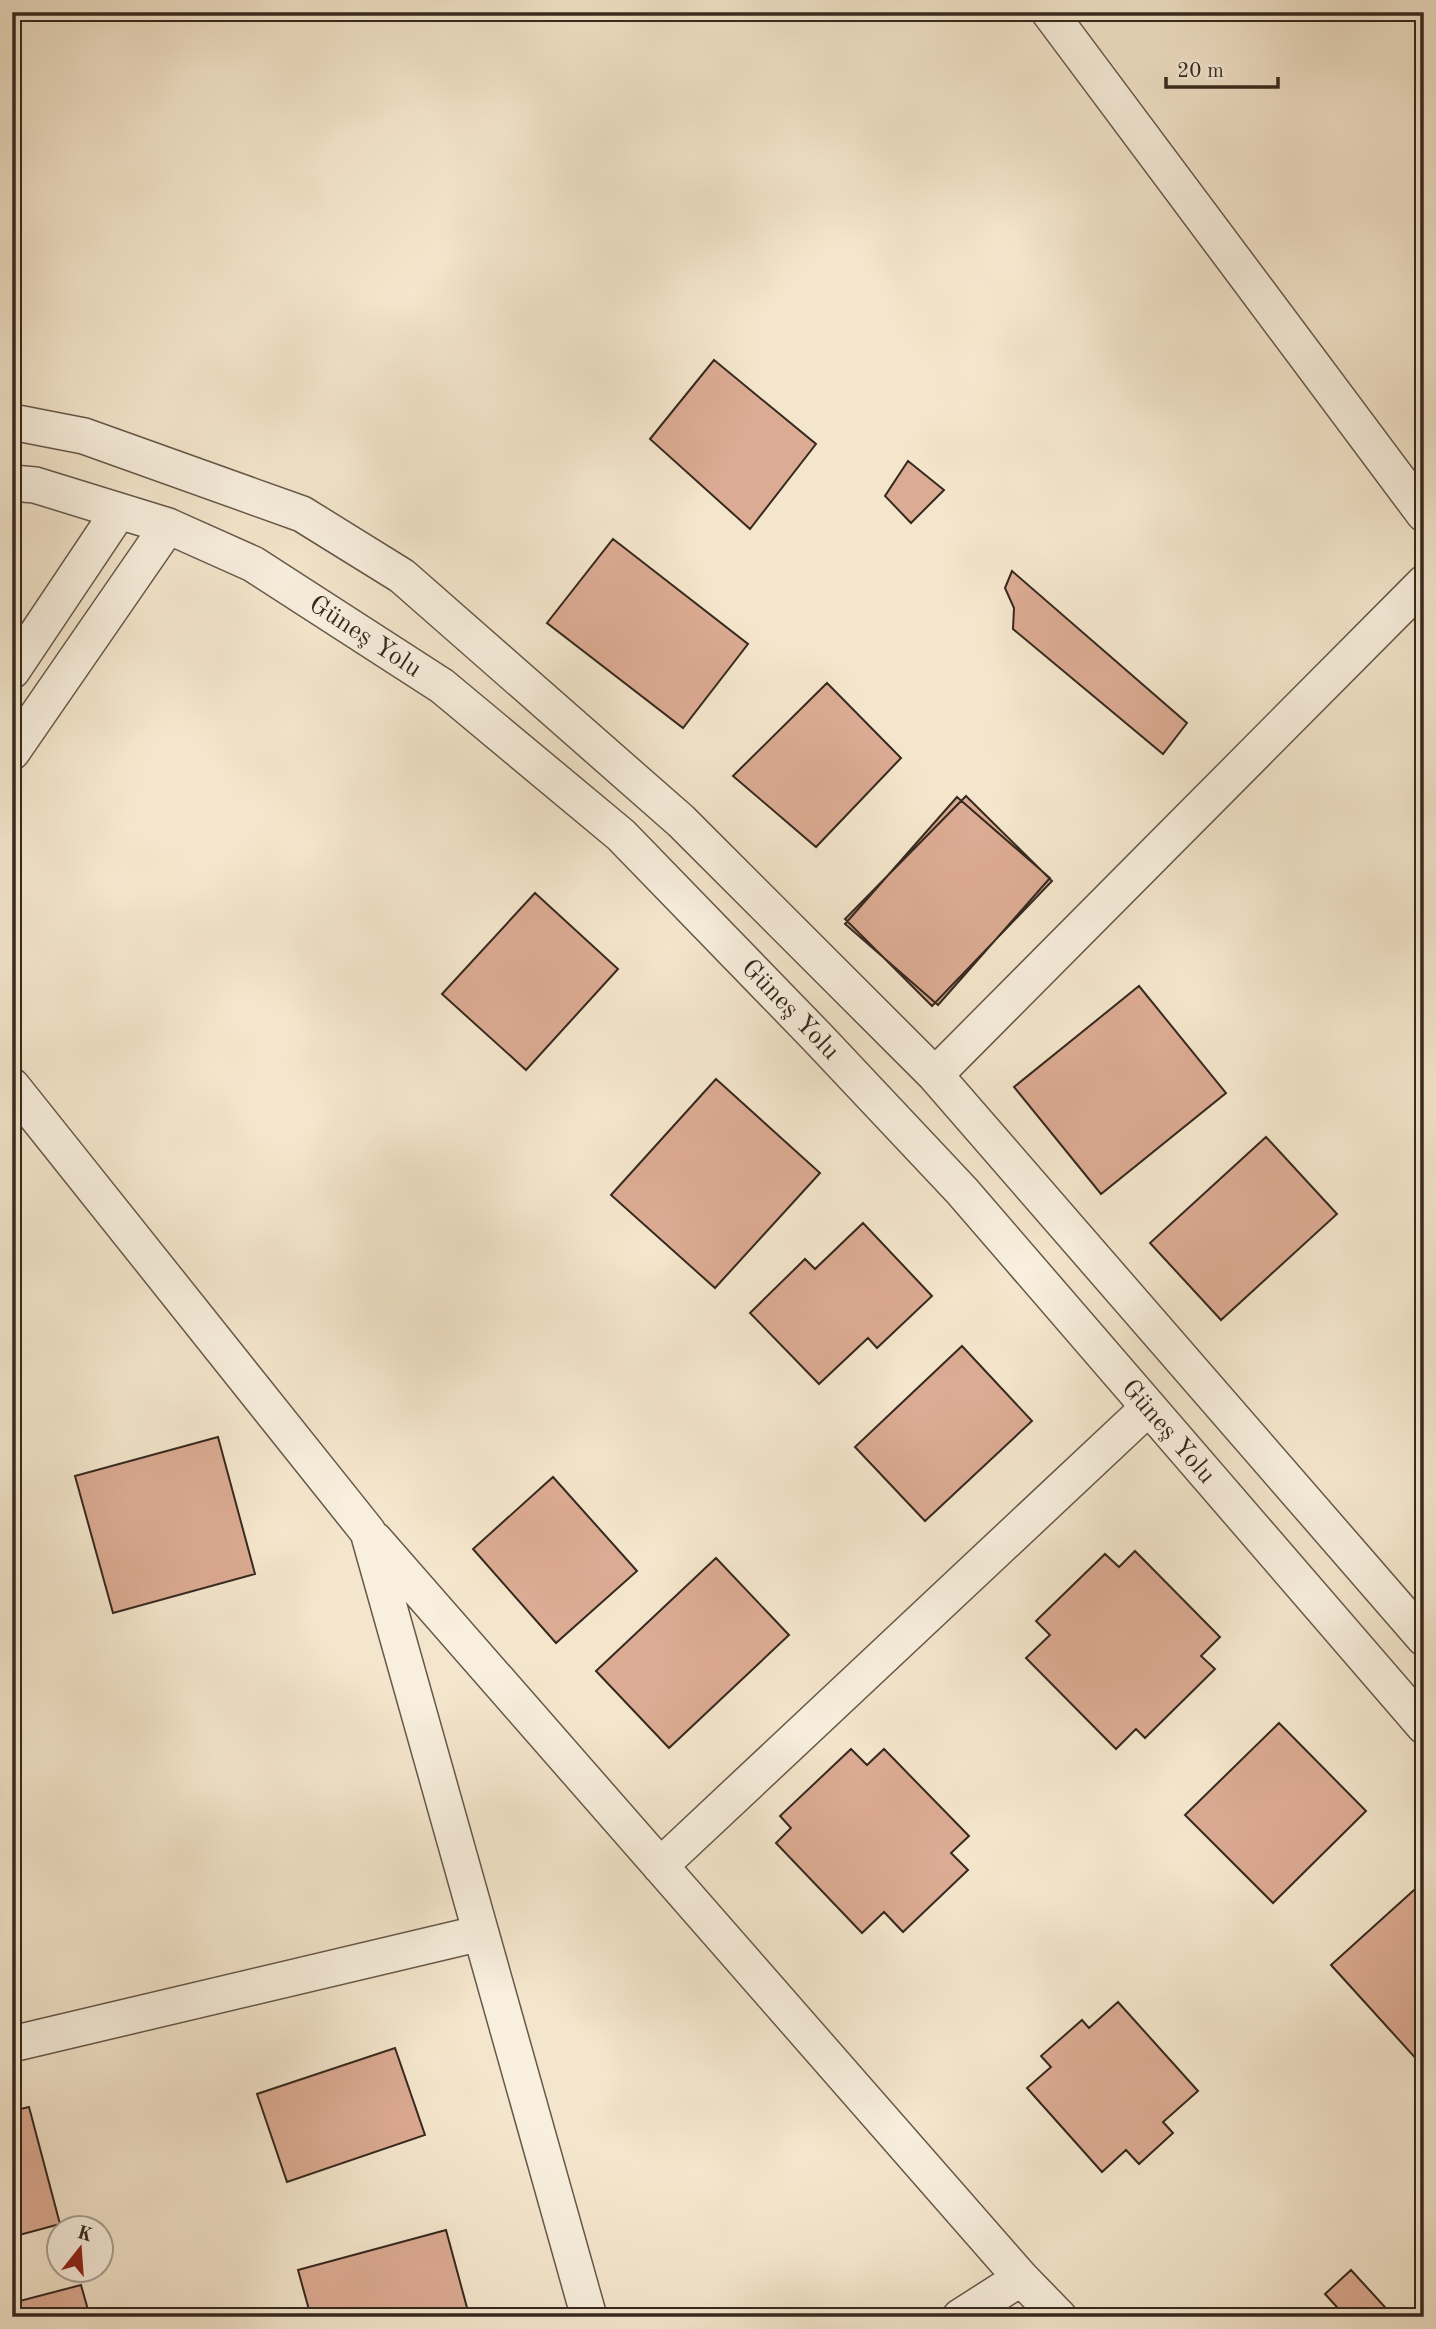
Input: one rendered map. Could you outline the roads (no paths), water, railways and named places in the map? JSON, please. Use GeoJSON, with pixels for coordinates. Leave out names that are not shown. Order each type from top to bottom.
{"type":"FeatureCollection","features":[{"type":"Feature","properties":{"kind":"street"},"geometry":{"type":"LineString","coordinates":[[1049,12],[1424,514]]}},
{"type":"Feature","properties":{"kind":"street","name":"Güneş Yolu"},"geometry":{"type":"LineString","coordinates":[[12,422],[84,436],[302,514],[402,576],[681,821],[934,1075],[1424,1637]]}},
{"type":"Feature","properties":{"kind":"street","name":"Güneş Yolu"},"geometry":{"type":"LineString","coordinates":[[12,483],[35,485],[168,526],[253,564],[442,686],[621,835],[961,1191],[1424,1726]]}},
{"type":"Feature","properties":{"kind":"street"},"geometry":{"type":"LineString","coordinates":[[12,671],[119,511]]}},
{"type":"Feature","properties":{"kind":"street"},"geometry":{"type":"LineString","coordinates":[[12,752],[168,526]]}},
{"type":"Feature","properties":{"kind":"street"},"geometry":{"type":"LineString","coordinates":[[934,1075],[1424,583]]}},
{"type":"Feature","properties":{"kind":"street"},"geometry":{"type":"LineString","coordinates":[[12,1086],[368,1532],[1021,2278],[1059,2317]]}},
{"type":"Feature","properties":{"kind":"street"},"geometry":{"type":"LineString","coordinates":[[660,1866],[1148,1408]]}},
{"type":"Feature","properties":{"kind":"street"},"geometry":{"type":"LineString","coordinates":[[368,1532],[589,2317]]}},
{"type":"Feature","properties":{"kind":"street"},"geometry":{"type":"LineString","coordinates":[[12,2044],[481,1933]]}},
{"type":"Feature","properties":{"kind":"street"},"geometry":{"type":"LineString","coordinates":[[960,2317],[1021,2278]]}}]}
